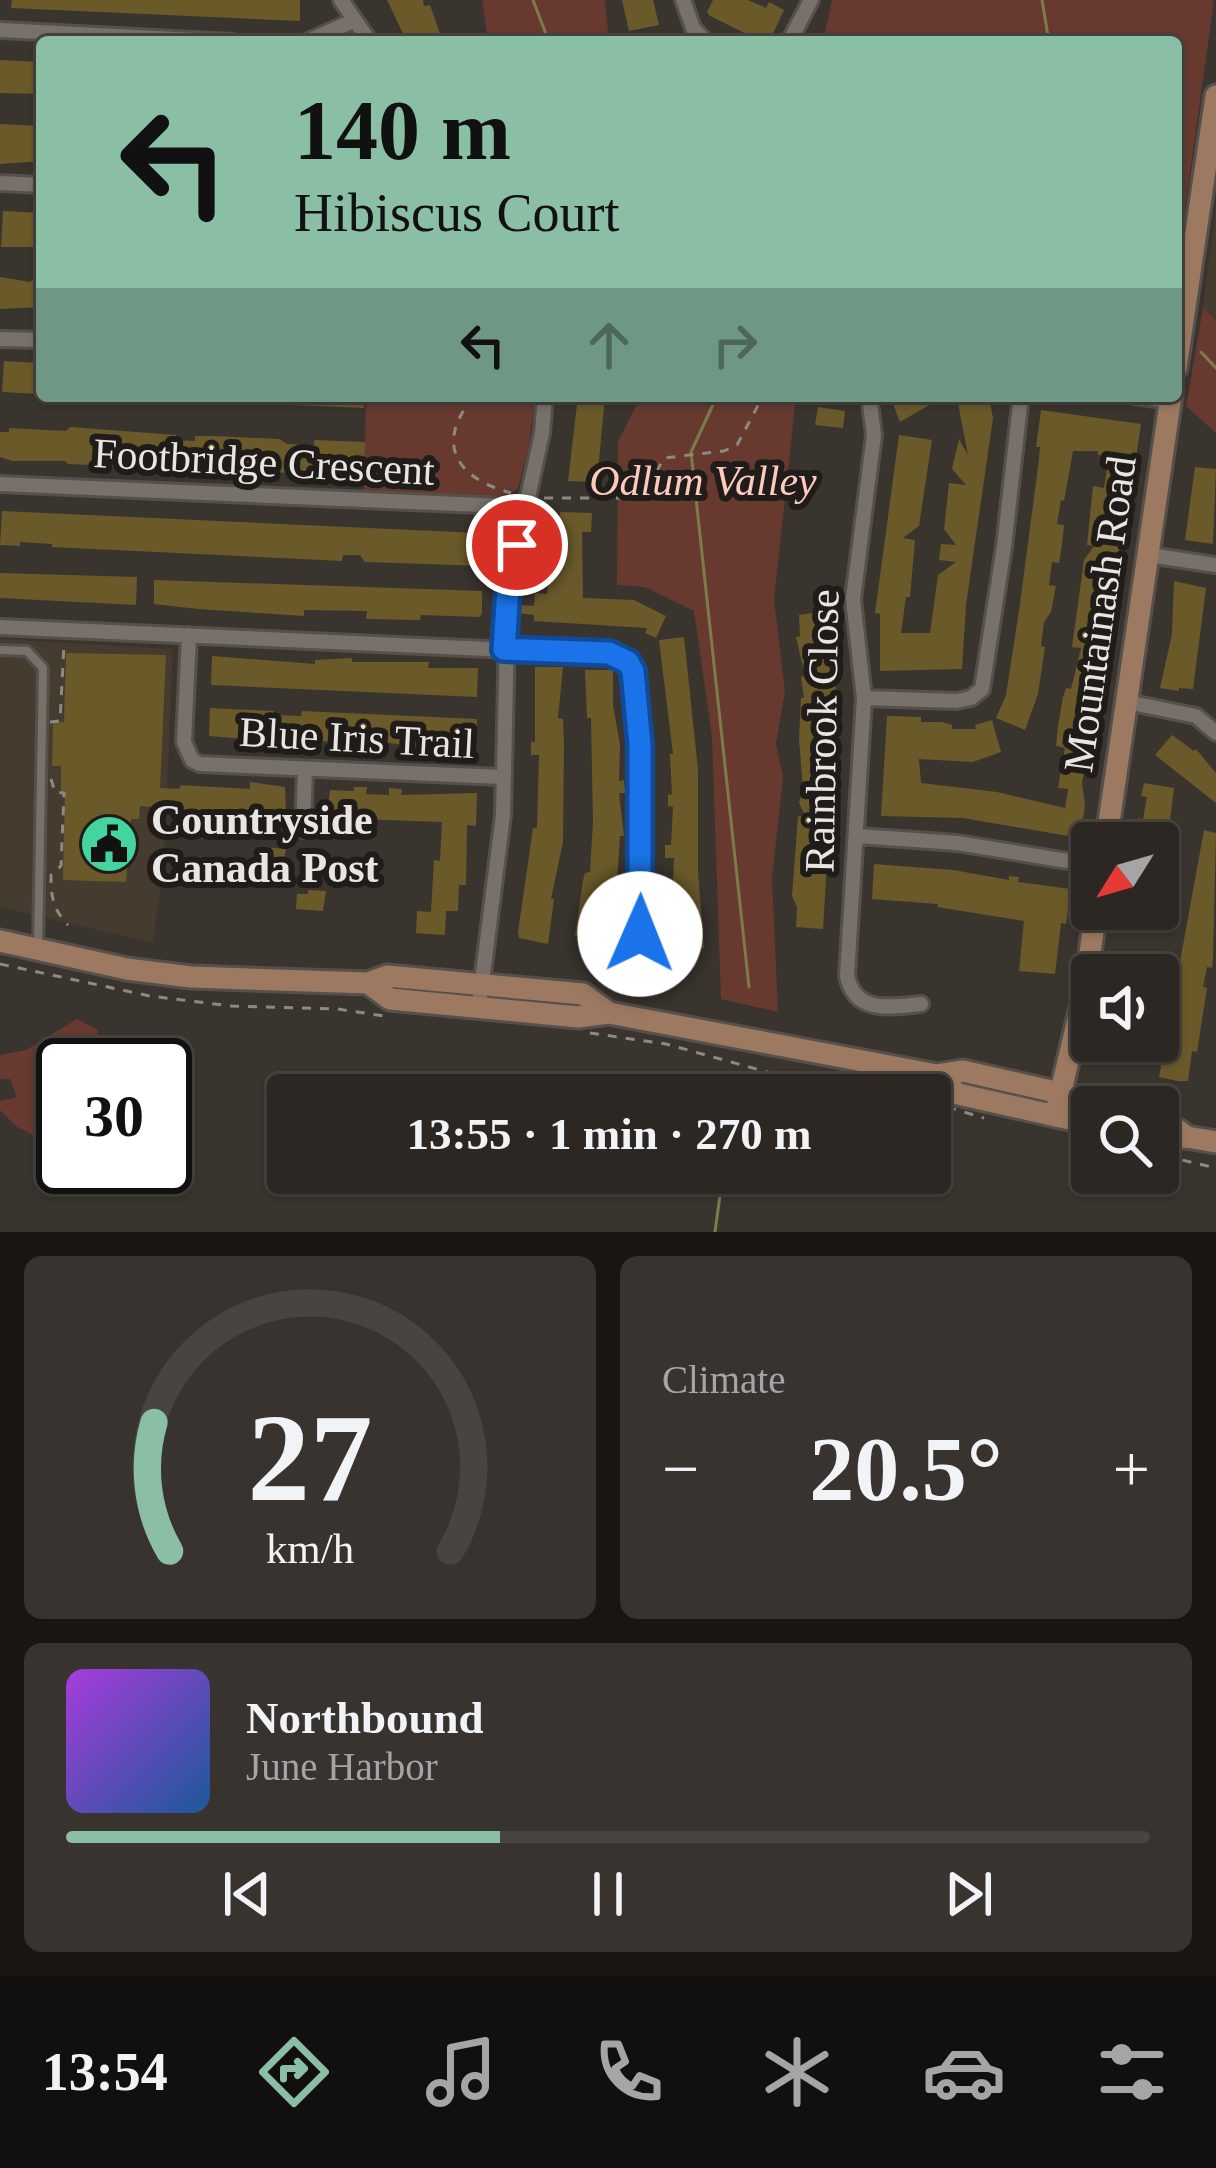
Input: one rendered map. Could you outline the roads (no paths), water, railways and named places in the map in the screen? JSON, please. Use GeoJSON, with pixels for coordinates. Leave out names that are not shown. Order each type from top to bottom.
{"type":"FeatureCollection","features":[{"type":"Feature","properties":{"kind":"main road"},"geometry":{"type":"LineString","coordinates":[[1182,327],[1216,96]]}},
{"type":"Feature","properties":{"kind":"main road","name":"Mountainash Road"},"geometry":{"type":"LineString","coordinates":[[1109,822],[1171,402]]}},
{"type":"Feature","properties":{"kind":"main road"},"geometry":{"type":"LineString","coordinates":[[1058,1104],[1085,990],[1093,930]]}},
{"type":"Feature","properties":{"kind":"main road"},"geometry":{"type":"LineString","coordinates":[[0,941],[127,969],[191,977],[368,982],[387,976],[480,994],[583,994],[609,1013],[937,1075],[963,1071],[1071,1112]]}},
{"type":"Feature","properties":{"kind":"main road"},"geometry":{"type":"LineString","coordinates":[[1058,1104],[1071,1105]]}},
{"type":"Feature","properties":{"kind":"main road"},"geometry":{"type":"LineString","coordinates":[[1179,1130],[1187,1137]]}},
{"type":"Feature","properties":{"kind":"main road"},"geometry":{"type":"LineString","coordinates":[[1179,1138],[1216,1142]]}},
{"type":"Feature","properties":{"kind":"street"},"geometry":{"type":"LineString","coordinates":[[341,0],[366,36]]}},
{"type":"Feature","properties":{"kind":"street"},"geometry":{"type":"LineString","coordinates":[[683,0],[700,36]]}},
{"type":"Feature","properties":{"kind":"street"},"geometry":{"type":"LineString","coordinates":[[792,36],[811,0]]}},
{"type":"Feature","properties":{"kind":"street"},"geometry":{"type":"LineString","coordinates":[[328,36],[355,20]]}},
{"type":"Feature","properties":{"kind":"street"},"geometry":{"type":"LineString","coordinates":[[0,30],[116,36]]}},
{"type":"Feature","properties":{"kind":"street"},"geometry":{"type":"LineString","coordinates":[[0,183],[36,185]]}},
{"type":"Feature","properties":{"kind":"street"},"geometry":{"type":"LineString","coordinates":[[0,338],[36,340]]}},
{"type":"Feature","properties":{"kind":"street"},"geometry":{"type":"LineString","coordinates":[[480,994],[497,881],[508,589],[544,402]]}},
{"type":"Feature","properties":{"kind":"street","name":"Rainbrook Close"},"geometry":{"type":"LineString","coordinates":[[870,402],[874,435],[853,599],[864,698],[848,976],[851,994],[860,1001],[891,1007],[922,1004]]}},
{"type":"Feature","properties":{"kind":"street"},"geometry":{"type":"LineString","coordinates":[[864,698],[957,701],[971,698],[982,688],[1020,402]]}},
{"type":"Feature","properties":{"kind":"street","name":"Footbridge Crescent"},"geometry":{"type":"LineString","coordinates":[[0,484],[525,507]]}},
{"type":"Feature","properties":{"kind":"street"},"geometry":{"type":"LineString","coordinates":[[1149,555],[1216,565]]}},
{"type":"Feature","properties":{"kind":"street"},"geometry":{"type":"LineString","coordinates":[[0,627],[609,653],[628,662],[633,671],[641,766],[640,934]]}},
{"type":"Feature","properties":{"kind":"street","name":"Blue Iris Trail"},"geometry":{"type":"LineString","coordinates":[[189,635],[184,742],[191,760],[502,778]]}},
{"type":"Feature","properties":{"kind":"street"},"geometry":{"type":"LineString","coordinates":[[1127,702],[1186,713],[1216,733]]}},
{"type":"Feature","properties":{"kind":"street"},"geometry":{"type":"LineString","coordinates":[[303,830],[305,769]]}},
{"type":"Feature","properties":{"kind":"street"},"geometry":{"type":"LineString","coordinates":[[858,836],[957,843],[1071,862]]}},
{"type":"Feature","properties":{"kind":"lane"},"geometry":{"type":"LineString","coordinates":[[0,650],[27,651],[43,668],[38,949]]}},
{"type":"Feature","properties":{"kind":"waterway"},"geometry":{"type":"LineString","coordinates":[[533,0],[547,36]]}},
{"type":"Feature","properties":{"kind":"waterway"},"geometry":{"type":"LineString","coordinates":[[1042,0],[1048,36]]}},
{"type":"Feature","properties":{"kind":"waterway"},"geometry":{"type":"LineString","coordinates":[[1201,352],[1216,368]]}},
{"type":"Feature","properties":{"kind":"waterway"},"geometry":{"type":"LineString","coordinates":[[714,402],[691,452],[749,987]]}},
{"type":"Feature","properties":{"kind":"waterway"},"geometry":{"type":"LineString","coordinates":[[715,1232],[720,1194]]}},
{"type":"Feature","properties":{"kind":"place","name":"Countryside Canada Post"},"geometry":{"type":"Point","coordinates":[109,844]}},
{"type":"Feature","properties":{"kind":"park label","name":"Odlum Valley"},"geometry":{"type":"Point","coordinates":[703,481]}}]}
